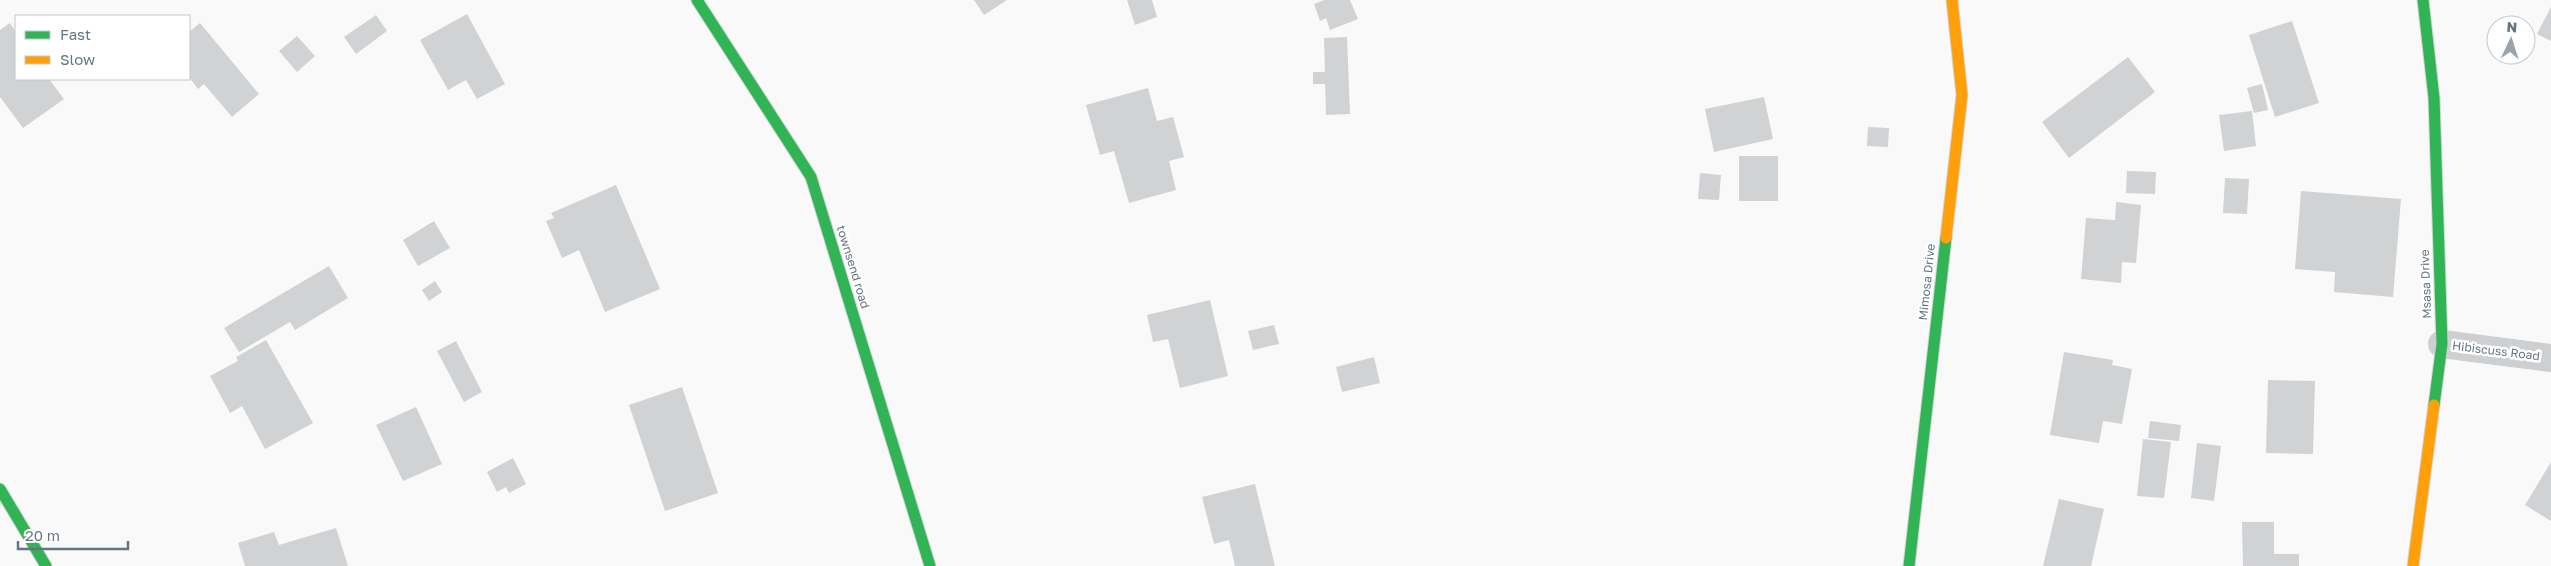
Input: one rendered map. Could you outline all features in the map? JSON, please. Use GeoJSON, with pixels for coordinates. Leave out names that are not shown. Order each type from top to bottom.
{"type":"FeatureCollection","features":[{"type":"Feature","properties":{"kind":"street","name":"townsend road"},"geometry":{"type":"LineString","coordinates":[[697,0],[811,177],[930,566]]}},
{"type":"Feature","properties":{"kind":"street","name":"Mimosa Drive"},"geometry":{"type":"LineString","coordinates":[[1909,566],[1962,95],[1952,0]]}},
{"type":"Feature","properties":{"kind":"street","name":"Msasa Drive"},"geometry":{"type":"LineString","coordinates":[[2413,566],[2442,344],[2434,98],[2423,0]]}},
{"type":"Feature","properties":{"kind":"street","name":"Hibiscuss Road"},"geometry":{"type":"LineString","coordinates":[[2442,344],[2551,358]]}},
{"type":"Feature","properties":{"kind":"street"},"geometry":{"type":"LineString","coordinates":[[0,489],[46,566]]}},
{"type":"Feature","properties":{"kind":"building"},"geometry":{"type":"Polygon","coordinates":[[[974,0],[1007,0],[984,15],[974,0]]]}},
{"type":"Feature","properties":{"kind":"building"},"geometry":{"type":"Polygon","coordinates":[[[1127,0],[1152,0],[1157,17],[1135,25],[1127,0]]]}},
{"type":"Feature","properties":{"kind":"building"},"geometry":{"type":"Polygon","coordinates":[[[1324,0],[1350,0],[1358,19],[1330,30],[1326,18],[1320,21],[1314,4],[1324,0]]]}},
{"type":"Feature","properties":{"kind":"building"},"geometry":{"type":"Polygon","coordinates":[[[2551,7],[2551,41],[2537,34],[2551,7]]]}},
{"type":"Feature","properties":{"kind":"building"},"geometry":{"type":"Polygon","coordinates":[[[467,14],[505,84],[477,99],[466,80],[448,90],[420,40],[467,14]]]}},
{"type":"Feature","properties":{"kind":"building"},"geometry":{"type":"Polygon","coordinates":[[[376,15],[387,31],[356,54],[344,37],[376,15]]]}},
{"type":"Feature","properties":{"kind":"building"},"geometry":{"type":"Polygon","coordinates":[[[2292,21],[2319,103],[2275,117],[2249,35],[2292,21]]]}},
{"type":"Feature","properties":{"kind":"building"},"geometry":{"type":"Polygon","coordinates":[[[10,23],[15,30],[15,80],[50,80],[64,99],[23,128],[0,97],[0,30],[10,23]]]}},
{"type":"Feature","properties":{"kind":"building"},"geometry":{"type":"Polygon","coordinates":[[[200,23],[259,94],[232,117],[204,84],[198,89],[190,78],[190,31],[200,23]]]}},
{"type":"Feature","properties":{"kind":"building"},"geometry":{"type":"Polygon","coordinates":[[[297,36],[315,56],[297,72],[279,51],[297,36]]]}},
{"type":"Feature","properties":{"kind":"building"},"geometry":{"type":"Polygon","coordinates":[[[1347,37],[1350,114],[1326,115],[1325,84],[1313,84],[1313,72],[1325,72],[1324,38],[1347,37]]]}},
{"type":"Feature","properties":{"kind":"building"},"geometry":{"type":"Polygon","coordinates":[[[2128,57],[2155,92],[2069,158],[2042,122],[2128,57]]]}},
{"type":"Feature","properties":{"kind":"building"},"geometry":{"type":"Polygon","coordinates":[[[2262,84],[2268,110],[2254,113],[2247,88],[2262,84]]]}},
{"type":"Feature","properties":{"kind":"building"},"geometry":{"type":"Polygon","coordinates":[[[1148,88],[1157,121],[1173,117],[1184,157],[1169,161],[1176,190],[1129,203],[1114,151],[1100,155],[1086,105],[1148,88]]]}},
{"type":"Feature","properties":{"kind":"building"},"geometry":{"type":"Polygon","coordinates":[[[1764,97],[1773,139],[1714,152],[1705,109],[1764,97]]]}},
{"type":"Feature","properties":{"kind":"building"},"geometry":{"type":"Polygon","coordinates":[[[2252,111],[2256,146],[2224,151],[2219,115],[2252,111]]]}},
{"type":"Feature","properties":{"kind":"building"},"geometry":{"type":"Polygon","coordinates":[[[1868,127],[1889,128],[1888,147],[1867,146],[1868,127]]]}},
{"type":"Feature","properties":{"kind":"building"},"geometry":{"type":"Polygon","coordinates":[[[1739,156],[1778,156],[1778,201],[1739,201],[1739,156]]]}},
{"type":"Feature","properties":{"kind":"building"},"geometry":{"type":"Polygon","coordinates":[[[2127,171],[2156,172],[2155,194],[2126,193],[2127,171]]]}},
{"type":"Feature","properties":{"kind":"building"},"geometry":{"type":"Polygon","coordinates":[[[1700,173],[1721,175],[1719,200],[1698,199],[1700,173]]]}},
{"type":"Feature","properties":{"kind":"building"},"geometry":{"type":"Polygon","coordinates":[[[2225,178],[2249,179],[2247,214],[2223,213],[2225,178]]]}},
{"type":"Feature","properties":{"kind":"building"},"geometry":{"type":"Polygon","coordinates":[[[616,185],[660,289],[605,312],[579,250],[562,258],[546,221],[554,218],[551,213],[616,185]]]}},
{"type":"Feature","properties":{"kind":"building"},"geometry":{"type":"Polygon","coordinates":[[[2301,191],[2401,199],[2393,297],[2334,292],[2335,272],[2295,269],[2301,191]]]}},
{"type":"Feature","properties":{"kind":"building"},"geometry":{"type":"Polygon","coordinates":[[[2116,202],[2141,205],[2136,263],[2122,262],[2121,283],[2081,279],[2086,218],[2115,220],[2116,202]]]}},
{"type":"Feature","properties":{"kind":"building"},"geometry":{"type":"Polygon","coordinates":[[[434,221],[450,248],[418,266],[403,240],[434,221]]]}},
{"type":"Feature","properties":{"kind":"building"},"geometry":{"type":"Polygon","coordinates":[[[329,266],[348,298],[295,330],[290,322],[239,352],[224,328],[329,266]]]}},
{"type":"Feature","properties":{"kind":"building"},"geometry":{"type":"Polygon","coordinates":[[[435,281],[442,292],[429,301],[422,290],[435,281]]]}},
{"type":"Feature","properties":{"kind":"building"},"geometry":{"type":"Polygon","coordinates":[[[1210,300],[1228,376],[1180,388],[1168,339],[1153,342],[1147,315],[1210,300]]]}},
{"type":"Feature","properties":{"kind":"building"},"geometry":{"type":"Polygon","coordinates":[[[1274,325],[1279,344],[1253,350],[1248,331],[1274,325]]]}},
{"type":"Feature","properties":{"kind":"building"},"geometry":{"type":"Polygon","coordinates":[[[266,340],[313,423],[265,449],[242,406],[230,413],[210,376],[238,361],[236,357],[266,340]]]}},
{"type":"Feature","properties":{"kind":"building"},"geometry":{"type":"Polygon","coordinates":[[[456,341],[482,392],[464,402],[437,351],[456,341]]]}},
{"type":"Feature","properties":{"kind":"building"},"geometry":{"type":"Polygon","coordinates":[[[2064,352],[2113,360],[2112,365],[2132,369],[2122,424],[2103,421],[2099,443],[2050,435],[2064,352]]]}},
{"type":"Feature","properties":{"kind":"building"},"geometry":{"type":"Polygon","coordinates":[[[1374,357],[1380,383],[1342,392],[1336,367],[1374,357]]]}},
{"type":"Feature","properties":{"kind":"building"},"geometry":{"type":"Polygon","coordinates":[[[2268,380],[2315,381],[2313,454],[2266,453],[2268,380]]]}},
{"type":"Feature","properties":{"kind":"building"},"geometry":{"type":"Polygon","coordinates":[[[682,387],[718,493],[665,511],[629,405],[682,387]]]}},
{"type":"Feature","properties":{"kind":"building"},"geometry":{"type":"Polygon","coordinates":[[[416,407],[442,464],[403,481],[376,425],[416,407]]]}},
{"type":"Feature","properties":{"kind":"building"},"geometry":{"type":"Polygon","coordinates":[[[2150,421],[2181,425],[2179,441],[2148,438],[2150,421]]]}},
{"type":"Feature","properties":{"kind":"building"},"geometry":{"type":"Polygon","coordinates":[[[2143,439],[2171,442],[2164,498],[2137,496],[2143,439]]]}},
{"type":"Feature","properties":{"kind":"building"},"geometry":{"type":"Polygon","coordinates":[[[2197,443],[2221,446],[2214,501],[2191,498],[2197,443]]]}},
{"type":"Feature","properties":{"kind":"building"},"geometry":{"type":"Polygon","coordinates":[[[513,458],[526,484],[509,493],[506,487],[497,492],[487,472],[513,458]]]}},
{"type":"Feature","properties":{"kind":"building"},"geometry":{"type":"Polygon","coordinates":[[[2551,462],[2551,521],[2525,505],[2551,462]]]}},
{"type":"Feature","properties":{"kind":"building"},"geometry":{"type":"Polygon","coordinates":[[[1255,484],[1275,566],[1235,566],[1229,540],[1214,544],[1202,497],[1255,484]]]}},
{"type":"Feature","properties":{"kind":"building"},"geometry":{"type":"Polygon","coordinates":[[[2059,499],[2104,509],[2091,566],[2043,566],[2059,499]]]}},
{"type":"Feature","properties":{"kind":"building"},"geometry":{"type":"Polygon","coordinates":[[[2242,522],[2274,522],[2274,554],[2299,554],[2299,566],[2243,566],[2242,522]]]}},
{"type":"Feature","properties":{"kind":"building"},"geometry":{"type":"Polygon","coordinates":[[[336,528],[348,566],[245,566],[238,543],[274,532],[279,545],[336,528]]]}},
{"type":"Feature","properties":{"kind":"traffic: fast"},"geometry":{"type":"LineString","coordinates":[[697,0],[811,177],[930,566]]}},
{"type":"Feature","properties":{"kind":"traffic: fast"},"geometry":{"type":"LineString","coordinates":[[2423,0],[2434,98],[2442,344],[2434,405]]}},
{"type":"Feature","properties":{"kind":"traffic: fast"},"geometry":{"type":"LineString","coordinates":[[1909,566],[1946,238]]}},
{"type":"Feature","properties":{"kind":"traffic: fast"},"geometry":{"type":"LineString","coordinates":[[0,489],[46,566]]}},
{"type":"Feature","properties":{"kind":"traffic: slow"},"geometry":{"type":"LineString","coordinates":[[1946,238],[1962,95],[1952,0]]}},
{"type":"Feature","properties":{"kind":"traffic: slow"},"geometry":{"type":"LineString","coordinates":[[2413,566],[2434,405]]}}]}
